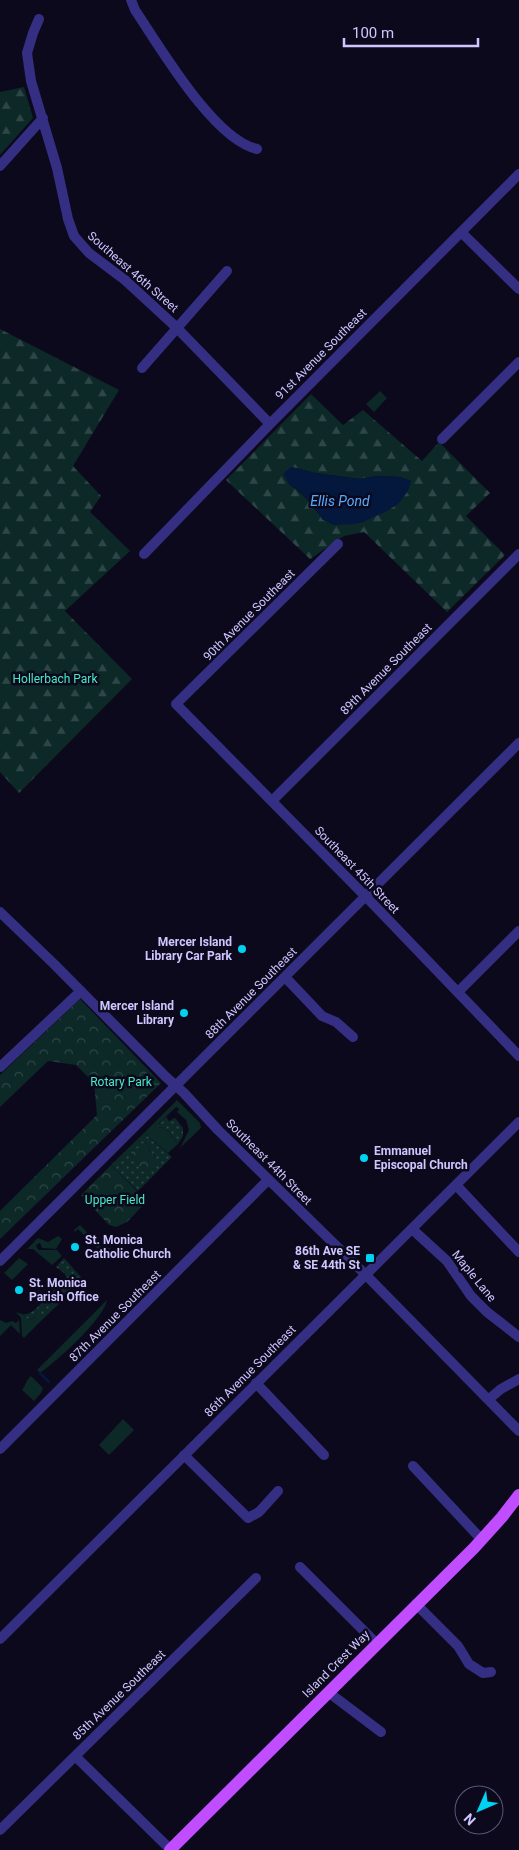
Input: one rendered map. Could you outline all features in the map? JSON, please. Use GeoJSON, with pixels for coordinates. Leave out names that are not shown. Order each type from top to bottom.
{"type":"FeatureCollection","features":[{"type":"Feature","properties":{"kind":"main road","name":"Island Crest Way"},"geometry":{"type":"LineString","coordinates":[[170,1850],[376,1643],[482,1540],[519,1495]]}},
{"type":"Feature","properties":{"kind":"street"},"geometry":{"type":"LineString","coordinates":[[131,0],[135,10],[176,71],[211,117],[232,138],[248,147],[257,149]]}},
{"type":"Feature","properties":{"kind":"street","name":"Southeast 46th Street"},"geometry":{"type":"LineString","coordinates":[[39,19],[27,53],[31,81],[57,168],[68,219],[74,236],[89,253],[125,280],[176,327],[270,424]]}},
{"type":"Feature","properties":{"kind":"street"},"geometry":{"type":"LineString","coordinates":[[0,166],[42,118]]}},
{"type":"Feature","properties":{"kind":"street","name":"91st Avenue Southeast"},"geometry":{"type":"LineString","coordinates":[[144,554],[270,424],[519,174]]}},
{"type":"Feature","properties":{"kind":"street"},"geometry":{"type":"LineString","coordinates":[[461,232],[519,289]]}},
{"type":"Feature","properties":{"kind":"street"},"geometry":{"type":"LineString","coordinates":[[142,368],[227,271]]}},
{"type":"Feature","properties":{"kind":"street"},"geometry":{"type":"LineString","coordinates":[[442,439],[519,362]]}},
{"type":"Feature","properties":{"kind":"street","name":"90th Avenue Southeast"},"geometry":{"type":"LineString","coordinates":[[176,704],[338,544]]}},
{"type":"Feature","properties":{"kind":"street","name":"89th Avenue Southeast"},"geometry":{"type":"LineString","coordinates":[[272,801],[519,554]]}},
{"type":"Feature","properties":{"kind":"street","name":"Southeast 45th Street"},"geometry":{"type":"LineString","coordinates":[[176,704],[519,1056]]}},
{"type":"Feature","properties":{"kind":"street","name":"88th Avenue Southeast"},"geometry":{"type":"LineString","coordinates":[[0,1260],[519,743]]}},
{"type":"Feature","properties":{"kind":"street","name":"Southeast 44th Street"},"geometry":{"type":"LineString","coordinates":[[0,912],[268,1180],[365,1274],[517,1429]]}},
{"type":"Feature","properties":{"kind":"street"},"geometry":{"type":"LineString","coordinates":[[458,992],[519,931]]}},
{"type":"Feature","properties":{"kind":"street"},"geometry":{"type":"LineString","coordinates":[[285,977],[322,1016],[336,1022],[353,1037]]}},
{"type":"Feature","properties":{"kind":"street"},"geometry":{"type":"LineString","coordinates":[[0,1067],[81,991]]}},
{"type":"Feature","properties":{"kind":"street","name":"86th Avenue Southeast"},"geometry":{"type":"LineString","coordinates":[[0,1639],[519,1122]]}},
{"type":"Feature","properties":{"kind":"street","name":"87th Avenue Southeast"},"geometry":{"type":"LineString","coordinates":[[0,1449],[268,1180]]}},
{"type":"Feature","properties":{"kind":"street"},"geometry":{"type":"LineString","coordinates":[[456,1185],[519,1252]]}},
{"type":"Feature","properties":{"kind":"street","name":"Maple Lane"},"geometry":{"type":"LineString","coordinates":[[412,1229],[447,1261],[471,1296],[487,1312],[519,1337]]}},
{"type":"Feature","properties":{"kind":"street"},"geometry":{"type":"LineString","coordinates":[[489,1399],[501,1389],[519,1379]]}},
{"type":"Feature","properties":{"kind":"street"},"geometry":{"type":"LineString","coordinates":[[256,1384],[324,1455]]}},
{"type":"Feature","properties":{"kind":"street"},"geometry":{"type":"LineString","coordinates":[[184,1455],[248,1518],[259,1512],[278,1491]]}},
{"type":"Feature","properties":{"kind":"street"},"geometry":{"type":"LineString","coordinates":[[413,1466],[482,1540]]}},
{"type":"Feature","properties":{"kind":"street"},"geometry":{"type":"LineString","coordinates":[[300,1568],[376,1643]]}},
{"type":"Feature","properties":{"kind":"street","name":"85th Avenue Southeast"},"geometry":{"type":"LineString","coordinates":[[0,1830],[256,1578]]}},
{"type":"Feature","properties":{"kind":"street"},"geometry":{"type":"LineString","coordinates":[[416,1604],[458,1646],[469,1664],[483,1673],[491,1672]]}},
{"type":"Feature","properties":{"kind":"street"},"geometry":{"type":"LineString","coordinates":[[328,1692],[381,1732]]}},
{"type":"Feature","properties":{"kind":"street"},"geometry":{"type":"LineString","coordinates":[[75,1756],[170,1850]]}},
{"type":"Feature","properties":{"kind":"green space"},"geometry":{"type":"Polygon","coordinates":[[[24,87],[33,118],[0,155],[0,92],[24,87]]]}},
{"type":"Feature","properties":{"kind":"green space","name":"Hollerbach Park"},"geometry":{"type":"Polygon","coordinates":[[[0,329],[119,390],[73,466],[101,496],[90,512],[130,551],[65,611],[132,679],[19,793],[0,772],[0,329]]]}},
{"type":"Feature","properties":{"kind":"green space"},"geometry":{"type":"Polygon","coordinates":[[[380,391],[387,398],[374,412],[366,404],[380,391]]]}},
{"type":"Feature","properties":{"kind":"green space"},"geometry":{"type":"Polygon","coordinates":[[[311,394],[343,425],[363,410],[422,461],[439,442],[490,493],[466,516],[505,555],[447,612],[364,532],[344,536],[310,559],[226,480],[311,394]],[[292,467],[289,484],[308,500],[323,520],[410,481],[400,477],[377,476],[360,479],[315,473],[292,467]]]}},
{"type":"Feature","properties":{"kind":"green space","name":"Rotary Park"},"geometry":{"type":"Polygon","coordinates":[[[80,999],[161,1083],[0,1239],[0,1211],[97,1115],[94,1083],[76,1065],[48,1061],[0,1107],[0,1075],[80,999]]]}},
{"type":"Feature","properties":{"kind":"green space"},"geometry":{"type":"Polygon","coordinates":[[[177,1100],[200,1123],[201,1128],[180,1148],[189,1130],[186,1120],[177,1112],[179,1109],[177,1107],[174,1109],[155,1127],[166,1128],[178,1144],[168,1153],[144,1133],[177,1100]]]}},
{"type":"Feature","properties":{"kind":"green space"},"geometry":{"type":"Polygon","coordinates":[[[166,1117],[169,1121],[175,1118],[183,1128],[183,1136],[178,1144],[166,1128],[155,1127],[166,1117]]]}},
{"type":"Feature","properties":{"kind":"green space"},"geometry":{"type":"Polygon","coordinates":[[[144,1133],[172,1157],[138,1191],[111,1165],[144,1133]],[[145,1142],[140,1165],[147,1172],[155,1156],[148,1149],[150,1147],[145,1142]]]}},
{"type":"Feature","properties":{"kind":"green space"},"geometry":{"type":"Polygon","coordinates":[[[144,1142],[150,1147],[148,1149],[158,1162],[147,1172],[129,1157],[144,1142]]]}},
{"type":"Feature","properties":{"kind":"green space","name":"Upper Field"},"geometry":{"type":"Polygon","coordinates":[[[111,1165],[147,1201],[127,1222],[116,1227],[109,1225],[81,1195],[111,1165]]]}},
{"type":"Feature","properties":{"kind":"green space"},"geometry":{"type":"Polygon","coordinates":[[[80,1225],[102,1248],[111,1248],[104,1255],[78,1229],[75,1232],[74,1230],[80,1225]]]}},
{"type":"Feature","properties":{"kind":"green space"},"geometry":{"type":"Polygon","coordinates":[[[58,1236],[62,1239],[56,1249],[42,1248],[40,1243],[36,1245],[38,1250],[57,1250],[62,1256],[52,1265],[33,1249],[27,1249],[38,1238],[48,1242],[58,1236]]]}},
{"type":"Feature","properties":{"kind":"green space"},"geometry":{"type":"Polygon","coordinates":[[[19,1258],[28,1264],[12,1280],[4,1273],[19,1258]]]}},
{"type":"Feature","properties":{"kind":"green space"},"geometry":{"type":"Polygon","coordinates":[[[64,1258],[81,1277],[65,1298],[54,1297],[50,1294],[67,1278],[56,1267],[64,1258]]]}},
{"type":"Feature","properties":{"kind":"green space"},"geometry":{"type":"Polygon","coordinates":[[[46,1298],[62,1301],[46,1316],[29,1320],[22,1314],[32,1312],[46,1298]]]}},
{"type":"Feature","properties":{"kind":"green space"},"geometry":{"type":"Polygon","coordinates":[[[107,1300],[98,1318],[89,1328],[68,1350],[40,1373],[37,1370],[107,1300]]]}},
{"type":"Feature","properties":{"kind":"green space"},"geometry":{"type":"Polygon","coordinates":[[[16,1312],[29,1320],[39,1316],[46,1316],[24,1338],[22,1336],[21,1318],[16,1312]]]}},
{"type":"Feature","properties":{"kind":"green space"},"geometry":{"type":"Polygon","coordinates":[[[0,1320],[6,1323],[12,1321],[16,1323],[19,1320],[20,1334],[11,1325],[0,1336],[0,1320]]]}},
{"type":"Feature","properties":{"kind":"green space"},"geometry":{"type":"Polygon","coordinates":[[[31,1376],[43,1388],[34,1401],[22,1390],[31,1376]]]}},
{"type":"Feature","properties":{"kind":"green space"},"geometry":{"type":"Polygon","coordinates":[[[123,1419],[134,1430],[109,1455],[99,1445],[123,1419]]]}},
{"type":"Feature","properties":{"kind":"water","name":"Ellis Pond"},"geometry":{"type":"Polygon","coordinates":[[[291,467],[315,473],[359,479],[377,476],[400,477],[411,481],[408,491],[399,503],[389,510],[363,522],[334,525],[323,520],[312,504],[289,484],[283,474],[291,467]]]}},
{"type":"Feature","properties":{"kind":"waterway"},"geometry":{"type":"LineString","coordinates":[[40,1373],[49,1382]]}},
{"type":"Feature","properties":{"kind":"place","name":"Mercer Island Library Car Park"},"geometry":{"type":"Point","coordinates":[242,949]}},
{"type":"Feature","properties":{"kind":"place","name":"Mercer Island Library"},"geometry":{"type":"Point","coordinates":[184,1013]}},
{"type":"Feature","properties":{"kind":"place","name":"Emmanuel Episcopal Church"},"geometry":{"type":"Point","coordinates":[364,1158]}},
{"type":"Feature","properties":{"kind":"place","name":"St. Monica Catholic Church"},"geometry":{"type":"Point","coordinates":[75,1247]}},
{"type":"Feature","properties":{"kind":"place","name":"86th Ave SE & SE 44th St"},"geometry":{"type":"Point","coordinates":[370,1258]}},
{"type":"Feature","properties":{"kind":"place","name":"St. Monica Parish Office"},"geometry":{"type":"Point","coordinates":[19,1290]}}]}
